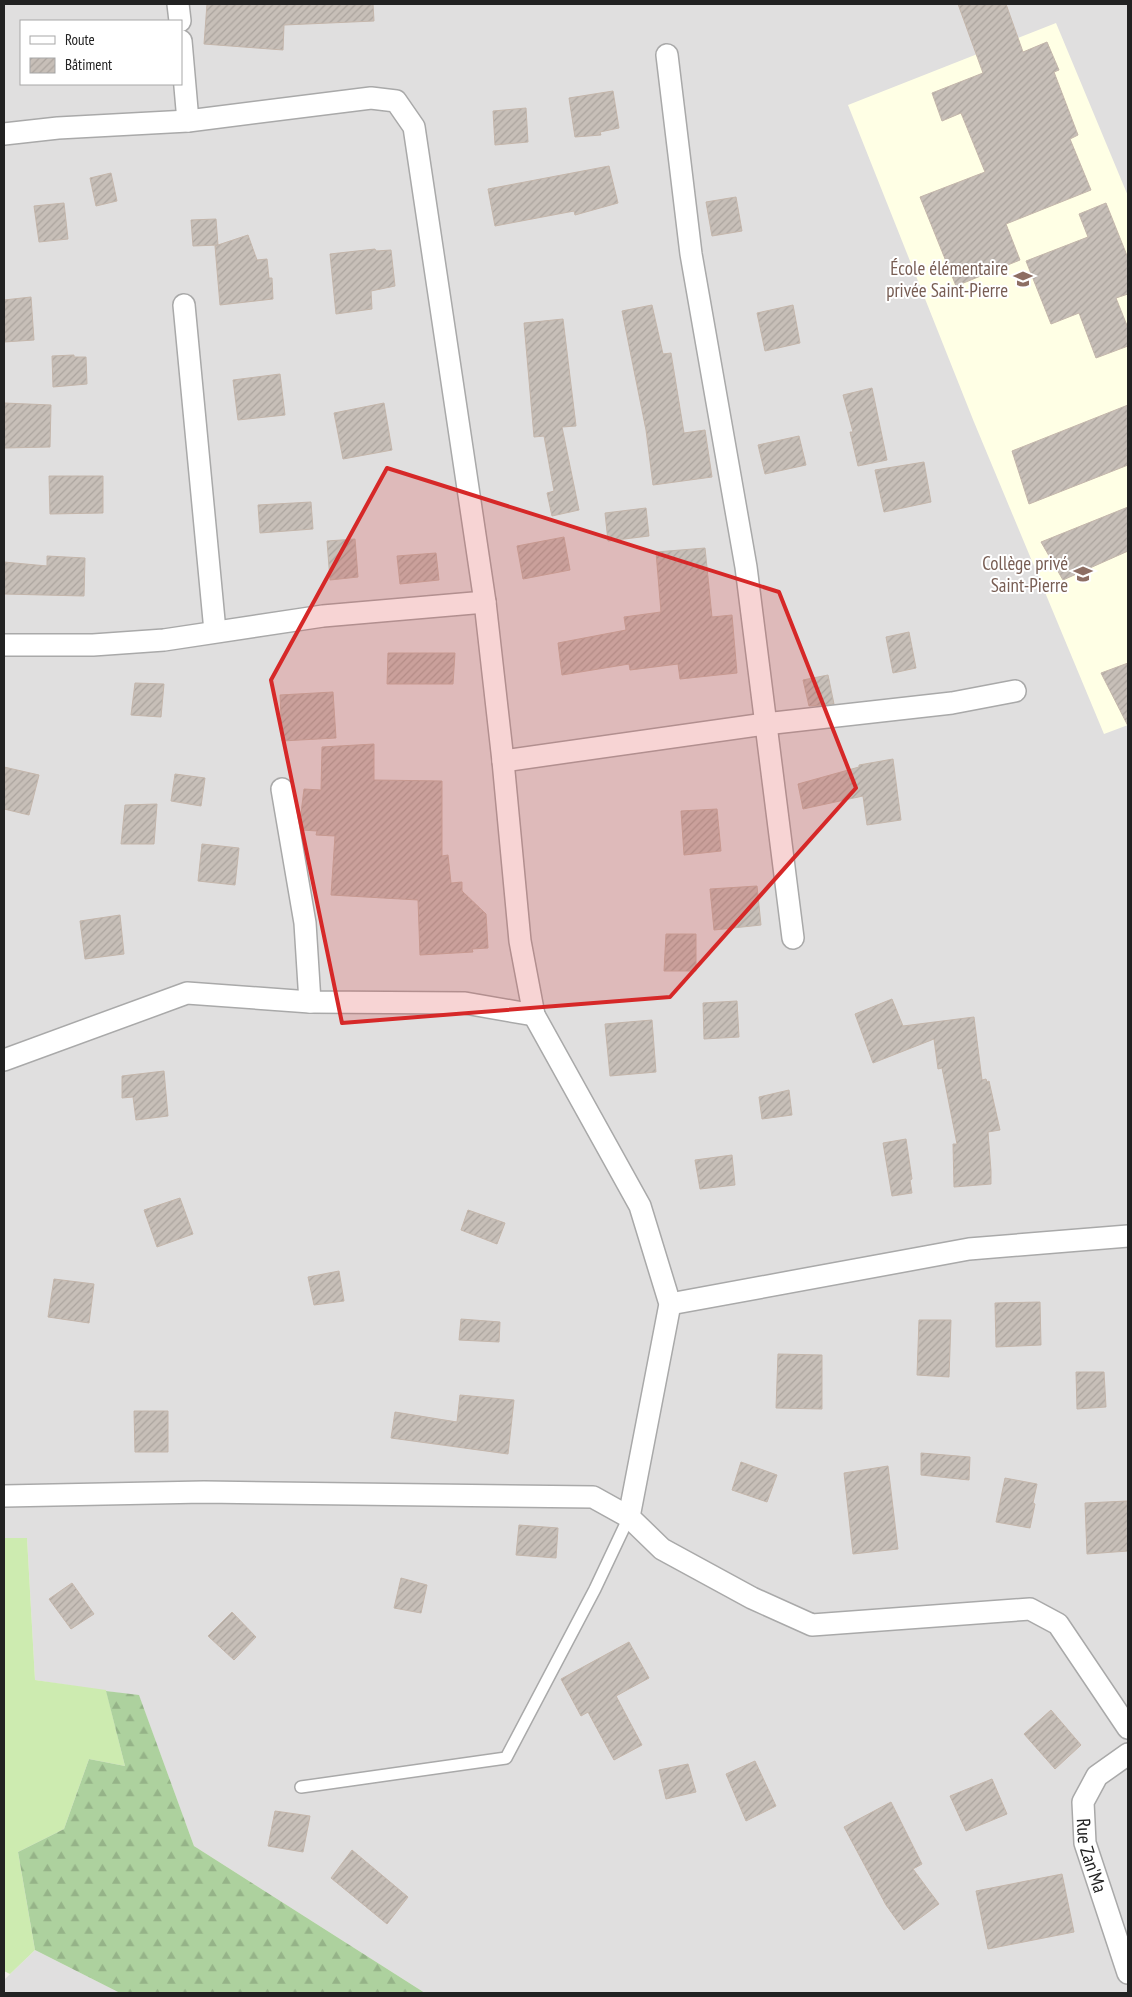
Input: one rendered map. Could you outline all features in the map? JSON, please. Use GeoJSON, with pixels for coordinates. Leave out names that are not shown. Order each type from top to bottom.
{"type":"FeatureCollection","features":[{"type":"Feature","properties":{"kind":"street"},"geometry":{"type":"LineString","coordinates":[[178,4],[180,20]]}},
{"type":"Feature","properties":{"kind":"street"},"geometry":{"type":"LineString","coordinates":[[182,52],[188,121]]}},
{"type":"Feature","properties":{"kind":"street"},"geometry":{"type":"LineString","coordinates":[[667,55],[692,254],[746,567],[793,938]]}},
{"type":"Feature","properties":{"kind":"street"},"geometry":{"type":"LineString","coordinates":[[4,134],[58,128],[188,121],[371,98],[396,101],[414,127],[485,602],[503,761],[520,941],[534,1015],[640,1206],[670,1304],[629,1517]]}},
{"type":"Feature","properties":{"kind":"street"},"geometry":{"type":"LineString","coordinates":[[184,305],[215,631]]}},
{"type":"Feature","properties":{"kind":"street"},"geometry":{"type":"LineString","coordinates":[[4,645],[93,645],[164,640],[215,631],[350,613],[485,602]]}},
{"type":"Feature","properties":{"kind":"street"},"geometry":{"type":"LineString","coordinates":[[503,761],[765,724],[952,703],[1015,691]]}},
{"type":"Feature","properties":{"kind":"street"},"geometry":{"type":"LineString","coordinates":[[282,789],[305,923],[310,1002]]}},
{"type":"Feature","properties":{"kind":"street"},"geometry":{"type":"LineString","coordinates":[[4,1060],[187,993],[310,1002],[465,1003],[534,1015]]}},
{"type":"Feature","properties":{"kind":"street"},"geometry":{"type":"LineString","coordinates":[[670,1304],[969,1249],[1128,1236]]}},
{"type":"Feature","properties":{"kind":"street"},"geometry":{"type":"LineString","coordinates":[[4,1496],[204,1492],[593,1497],[629,1517],[662,1549],[752,1598],[812,1625],[1030,1610],[1058,1624],[1128,1728]]}},
{"type":"Feature","properties":{"kind":"street","name":"Rue Zan'Ma"},"geometry":{"type":"LineString","coordinates":[[1128,1754],[1097,1776],[1083,1802],[1085,1843],[1128,1972]]}},
{"type":"Feature","properties":{"kind":"lane"},"geometry":{"type":"LineString","coordinates":[[301,1787],[506,1758],[595,1589],[629,1517]]}},
{"type":"Feature","properties":{"kind":"highlighted area"},"geometry":{"type":"Polygon","coordinates":[[[387,468],[779,592],[856,788],[670,997],[342,1023],[271,680],[387,468]]]}},
{"type":"Feature","properties":{"kind":"shaded area"},"geometry":{"type":"Polygon","coordinates":[[[4,4],[1128,4],[1128,1993],[425,1993],[194,1846],[139,1696],[35,1680],[27,1538],[4,1538],[4,4]]]}},
{"type":"Feature","properties":{"kind":"shaded area","name":"École élémentaire privée Saint-Pierre"},"geometry":{"type":"Polygon","coordinates":[[[1056,23],[1128,196],[1128,725],[1104,734],[974,422],[848,105],[1056,23]]]}},
{"type":"Feature","properties":{"kind":"shaded area"},"geometry":{"type":"Polygon","coordinates":[[[35,1950],[120,1993],[4,1993],[4,1980],[35,1950]]]}},
{"type":"Feature","properties":{"kind":"green space"},"geometry":{"type":"Polygon","coordinates":[[[4,1538],[27,1538],[35,1680],[106,1690],[125,1766],[89,1759],[64,1829],[18,1852],[35,1950],[10,1974],[4,1971],[4,1538]]]}},
{"type":"Feature","properties":{"kind":"green space"},"geometry":{"type":"Polygon","coordinates":[[[106,1691],[139,1695],[194,1846],[425,1993],[120,1993],[35,1950],[18,1852],[64,1829],[89,1759],[125,1766],[106,1691]]]}},
{"type":"Feature","properties":{"kind":"building"},"geometry":{"type":"Polygon","coordinates":[[[207,4],[373,4],[374,21],[284,25],[283,50],[204,44],[207,4]]]}},
{"type":"Feature","properties":{"kind":"building"},"geometry":{"type":"Polygon","coordinates":[[[958,4],[1006,4],[1023,52],[1047,42],[1059,70],[1054,72],[1078,135],[1070,139],[1091,190],[1006,224],[1020,260],[956,286],[920,197],[985,172],[961,113],[942,121],[932,93],[983,73],[958,4]]]}},
{"type":"Feature","properties":{"kind":"building"},"geometry":{"type":"Polygon","coordinates":[[[613,91],[619,128],[600,132],[601,135],[575,137],[569,98],[613,91]]]}},
{"type":"Feature","properties":{"kind":"building"},"geometry":{"type":"Polygon","coordinates":[[[526,108],[528,142],[495,145],[493,111],[526,108]]]}},
{"type":"Feature","properties":{"kind":"building"},"geometry":{"type":"Polygon","coordinates":[[[609,166],[618,203],[575,215],[574,211],[495,226],[488,189],[609,166]]]}},
{"type":"Feature","properties":{"kind":"building"},"geometry":{"type":"Polygon","coordinates":[[[111,173],[117,201],[96,206],[90,178],[111,173]]]}},
{"type":"Feature","properties":{"kind":"building"},"geometry":{"type":"Polygon","coordinates":[[[736,197],[742,231],[712,236],[706,202],[736,197]]]}},
{"type":"Feature","properties":{"kind":"building"},"geometry":{"type":"Polygon","coordinates":[[[64,203],[68,239],[39,242],[34,206],[64,203]]]}},
{"type":"Feature","properties":{"kind":"building"},"geometry":{"type":"Polygon","coordinates":[[[1106,203],[1128,258],[1128,294],[1116,298],[1128,328],[1128,346],[1096,358],[1079,313],[1051,324],[1026,261],[1088,237],[1079,214],[1106,203]]]}},
{"type":"Feature","properties":{"kind":"building"},"geometry":{"type":"Polygon","coordinates":[[[216,219],[218,245],[193,246],[191,220],[216,219]]]}},
{"type":"Feature","properties":{"kind":"building"},"geometry":{"type":"Polygon","coordinates":[[[248,235],[257,260],[267,259],[269,278],[272,278],[273,299],[220,305],[215,246],[248,235]]]}},
{"type":"Feature","properties":{"kind":"building"},"geometry":{"type":"Polygon","coordinates":[[[375,249],[376,251],[391,250],[395,286],[371,291],[372,309],[336,314],[330,254],[375,249]]]}},
{"type":"Feature","properties":{"kind":"building"},"geometry":{"type":"Polygon","coordinates":[[[31,297],[34,340],[4,342],[4,300],[31,297]]]}},
{"type":"Feature","properties":{"kind":"building"},"geometry":{"type":"Polygon","coordinates":[[[652,305],[663,354],[671,353],[684,433],[705,430],[712,477],[653,485],[646,430],[622,311],[652,305]]]}},
{"type":"Feature","properties":{"kind":"building"},"geometry":{"type":"Polygon","coordinates":[[[793,305],[800,343],[765,351],[757,313],[793,305]]]}},
{"type":"Feature","properties":{"kind":"building"},"geometry":{"type":"Polygon","coordinates":[[[563,319],[576,426],[562,427],[579,510],[552,516],[547,493],[554,491],[544,436],[534,437],[524,323],[563,319]]]}},
{"type":"Feature","properties":{"kind":"building"},"geometry":{"type":"Polygon","coordinates":[[[74,355],[74,357],[86,357],[87,384],[53,387],[52,356],[74,355]]]}},
{"type":"Feature","properties":{"kind":"building"},"geometry":{"type":"Polygon","coordinates":[[[280,374],[285,415],[238,420],[233,380],[280,374]]]}},
{"type":"Feature","properties":{"kind":"building"},"geometry":{"type":"Polygon","coordinates":[[[872,388],[887,460],[858,466],[850,432],[853,432],[843,395],[872,388]]]}},
{"type":"Feature","properties":{"kind":"building"},"geometry":{"type":"Polygon","coordinates":[[[4,403],[51,405],[50,447],[4,448],[4,403]]]}},
{"type":"Feature","properties":{"kind":"building"},"geometry":{"type":"Polygon","coordinates":[[[384,403],[392,450],[343,459],[334,413],[384,403]]]}},
{"type":"Feature","properties":{"kind":"building"},"geometry":{"type":"Polygon","coordinates":[[[1128,405],[1128,465],[1029,504],[1012,451],[1128,405]]]}},
{"type":"Feature","properties":{"kind":"building"},"geometry":{"type":"Polygon","coordinates":[[[799,436],[806,465],[765,474],[758,445],[799,436]]]}},
{"type":"Feature","properties":{"kind":"building"},"geometry":{"type":"Polygon","coordinates":[[[924,462],[931,502],[884,512],[875,470],[924,462]]]}},
{"type":"Feature","properties":{"kind":"building"},"geometry":{"type":"Polygon","coordinates":[[[49,476],[103,476],[103,513],[50,514],[49,476]]]}},
{"type":"Feature","properties":{"kind":"building"},"geometry":{"type":"Polygon","coordinates":[[[311,502],[313,529],[260,533],[258,505],[311,502]]]}},
{"type":"Feature","properties":{"kind":"building"},"geometry":{"type":"Polygon","coordinates":[[[1128,507],[1128,551],[1063,580],[1041,542],[1128,507]]]}},
{"type":"Feature","properties":{"kind":"building"},"geometry":{"type":"Polygon","coordinates":[[[646,508],[649,536],[608,541],[605,513],[646,508]]]}},
{"type":"Feature","properties":{"kind":"building"},"geometry":{"type":"Polygon","coordinates":[[[564,537],[570,570],[523,579],[517,546],[564,537]]]}},
{"type":"Feature","properties":{"kind":"building"},"geometry":{"type":"Polygon","coordinates":[[[355,539],[358,577],[330,580],[327,541],[355,539]]]}},
{"type":"Feature","properties":{"kind":"building"},"geometry":{"type":"Polygon","coordinates":[[[705,548],[712,617],[732,615],[737,673],[680,679],[678,664],[630,670],[629,664],[562,675],[558,643],[626,630],[624,617],[661,612],[656,552],[705,548]]]}},
{"type":"Feature","properties":{"kind":"building"},"geometry":{"type":"Polygon","coordinates":[[[436,553],[439,580],[400,584],[397,556],[436,553]]]}},
{"type":"Feature","properties":{"kind":"building"},"geometry":{"type":"Polygon","coordinates":[[[47,556],[85,558],[84,596],[4,594],[4,562],[47,566],[47,556]]]}},
{"type":"Feature","properties":{"kind":"building"},"geometry":{"type":"Polygon","coordinates":[[[909,632],[916,668],[893,673],[886,637],[909,632]]]}},
{"type":"Feature","properties":{"kind":"building"},"geometry":{"type":"Polygon","coordinates":[[[388,653],[455,653],[453,684],[387,684],[388,653]]]}},
{"type":"Feature","properties":{"kind":"building"},"geometry":{"type":"Polygon","coordinates":[[[1128,663],[1128,726],[1101,673],[1128,663]]]}},
{"type":"Feature","properties":{"kind":"building"},"geometry":{"type":"Polygon","coordinates":[[[828,675],[834,704],[809,706],[803,680],[828,675]]]}},
{"type":"Feature","properties":{"kind":"building"},"geometry":{"type":"Polygon","coordinates":[[[135,683],[164,684],[161,717],[131,715],[135,683]]]}},
{"type":"Feature","properties":{"kind":"building"},"geometry":{"type":"Polygon","coordinates":[[[333,692],[336,738],[282,741],[280,695],[333,692]]]}},
{"type":"Feature","properties":{"kind":"building"},"geometry":{"type":"Polygon","coordinates":[[[374,744],[374,780],[442,781],[442,856],[448,855],[451,883],[462,882],[462,891],[486,914],[488,948],[472,949],[473,952],[420,955],[418,900],[331,895],[335,836],[316,835],[317,831],[302,830],[300,821],[304,789],[321,790],[322,747],[374,744]]]}},
{"type":"Feature","properties":{"kind":"building"},"geometry":{"type":"Polygon","coordinates":[[[893,759],[901,820],[867,825],[863,796],[803,809],[798,784],[859,767],[859,765],[893,759]]]}},
{"type":"Feature","properties":{"kind":"building"},"geometry":{"type":"Polygon","coordinates":[[[4,767],[39,775],[29,815],[4,809],[4,767]]]}},
{"type":"Feature","properties":{"kind":"building"},"geometry":{"type":"Polygon","coordinates":[[[175,774],[205,778],[201,806],[171,801],[175,774]]]}},
{"type":"Feature","properties":{"kind":"building"},"geometry":{"type":"Polygon","coordinates":[[[157,804],[154,844],[121,844],[125,805],[157,804]]]}},
{"type":"Feature","properties":{"kind":"building"},"geometry":{"type":"Polygon","coordinates":[[[717,809],[721,851],[684,855],[681,811],[717,809]]]}},
{"type":"Feature","properties":{"kind":"building"},"geometry":{"type":"Polygon","coordinates":[[[202,844],[239,848],[235,885],[198,881],[202,844]]]}},
{"type":"Feature","properties":{"kind":"building"},"geometry":{"type":"Polygon","coordinates":[[[757,886],[761,925],[714,930],[710,889],[757,886]]]}},
{"type":"Feature","properties":{"kind":"building"},"geometry":{"type":"Polygon","coordinates":[[[120,915],[124,954],[85,959],[80,921],[120,915]]]}},
{"type":"Feature","properties":{"kind":"building"},"geometry":{"type":"Polygon","coordinates":[[[666,934],[696,934],[696,971],[664,971],[666,934]]]}},
{"type":"Feature","properties":{"kind":"building"},"geometry":{"type":"Polygon","coordinates":[[[892,999],[903,1026],[974,1017],[982,1080],[986,1079],[987,1082],[989,1081],[1000,1130],[988,1132],[991,1184],[954,1187],[953,1144],[957,1144],[942,1068],[938,1069],[934,1039],[873,1063],[855,1014],[892,999]]]}},
{"type":"Feature","properties":{"kind":"building"},"geometry":{"type":"Polygon","coordinates":[[[737,1001],[739,1037],[704,1039],[703,1003],[737,1001]]]}},
{"type":"Feature","properties":{"kind":"building"},"geometry":{"type":"Polygon","coordinates":[[[652,1020],[656,1072],[610,1076],[605,1024],[652,1020]]]}},
{"type":"Feature","properties":{"kind":"building"},"geometry":{"type":"Polygon","coordinates":[[[164,1071],[168,1116],[136,1120],[133,1097],[122,1098],[122,1076],[164,1071]]]}},
{"type":"Feature","properties":{"kind":"building"},"geometry":{"type":"Polygon","coordinates":[[[789,1090],[792,1115],[762,1119],[759,1097],[789,1090]]]}},
{"type":"Feature","properties":{"kind":"building"},"geometry":{"type":"Polygon","coordinates":[[[906,1139],[912,1179],[910,1180],[912,1193],[892,1196],[883,1143],[906,1139]]]}},
{"type":"Feature","properties":{"kind":"building"},"geometry":{"type":"Polygon","coordinates":[[[732,1155],[735,1185],[700,1189],[695,1160],[732,1155]]]}},
{"type":"Feature","properties":{"kind":"building"},"geometry":{"type":"Polygon","coordinates":[[[180,1198],[193,1234],[157,1247],[144,1210],[180,1198]]]}},
{"type":"Feature","properties":{"kind":"building"},"geometry":{"type":"Polygon","coordinates":[[[468,1210],[505,1223],[497,1244],[461,1230],[468,1210]]]}},
{"type":"Feature","properties":{"kind":"building"},"geometry":{"type":"Polygon","coordinates":[[[339,1271],[344,1301],[314,1305],[308,1277],[339,1271]]]}},
{"type":"Feature","properties":{"kind":"building"},"geometry":{"type":"Polygon","coordinates":[[[54,1279],[94,1284],[89,1323],[48,1317],[54,1279]]]}},
{"type":"Feature","properties":{"kind":"building"},"geometry":{"type":"Polygon","coordinates":[[[1040,1302],[1041,1345],[996,1347],[995,1303],[1040,1302]]]}},
{"type":"Feature","properties":{"kind":"building"},"geometry":{"type":"Polygon","coordinates":[[[461,1319],[500,1322],[499,1342],[459,1340],[461,1319]]]}},
{"type":"Feature","properties":{"kind":"building"},"geometry":{"type":"Polygon","coordinates":[[[919,1320],[951,1320],[949,1377],[917,1375],[919,1320]]]}},
{"type":"Feature","properties":{"kind":"building"},"geometry":{"type":"Polygon","coordinates":[[[778,1354],[822,1355],[822,1409],[776,1408],[778,1354]]]}},
{"type":"Feature","properties":{"kind":"building"},"geometry":{"type":"Polygon","coordinates":[[[1076,1372],[1104,1372],[1106,1407],[1077,1409],[1076,1372]]]}},
{"type":"Feature","properties":{"kind":"building"},"geometry":{"type":"Polygon","coordinates":[[[460,1395],[514,1400],[508,1454],[391,1438],[395,1412],[457,1422],[460,1395]]]}},
{"type":"Feature","properties":{"kind":"building"},"geometry":{"type":"Polygon","coordinates":[[[134,1411],[168,1411],[168,1452],[135,1452],[134,1411]]]}},
{"type":"Feature","properties":{"kind":"building"},"geometry":{"type":"Polygon","coordinates":[[[921,1453],[970,1457],[969,1480],[921,1475],[921,1453]]]}},
{"type":"Feature","properties":{"kind":"building"},"geometry":{"type":"Polygon","coordinates":[[[741,1462],[777,1475],[767,1502],[732,1490],[741,1462]]]}},
{"type":"Feature","properties":{"kind":"building"},"geometry":{"type":"Polygon","coordinates":[[[888,1466],[898,1549],[853,1554],[844,1473],[888,1466]]]}},
{"type":"Feature","properties":{"kind":"building"},"geometry":{"type":"Polygon","coordinates":[[[1005,1478],[1037,1484],[1030,1528],[996,1522],[1005,1478]]]}},
{"type":"Feature","properties":{"kind":"building"},"geometry":{"type":"Polygon","coordinates":[[[1128,1501],[1128,1551],[1087,1554],[1085,1503],[1128,1501]]]}},
{"type":"Feature","properties":{"kind":"building"},"geometry":{"type":"Polygon","coordinates":[[[519,1525],[558,1528],[556,1558],[516,1555],[519,1525]]]}},
{"type":"Feature","properties":{"kind":"building"},"geometry":{"type":"Polygon","coordinates":[[[401,1578],[427,1585],[421,1613],[394,1608],[401,1578]]]}},
{"type":"Feature","properties":{"kind":"building"},"geometry":{"type":"Polygon","coordinates":[[[72,1583],[94,1614],[71,1629],[49,1599],[72,1583]]]}},
{"type":"Feature","properties":{"kind":"building"},"geometry":{"type":"Polygon","coordinates":[[[232,1612],[256,1637],[234,1660],[208,1636],[232,1612]]]}},
{"type":"Feature","properties":{"kind":"building"},"geometry":{"type":"Polygon","coordinates":[[[629,1642],[649,1678],[616,1696],[642,1745],[614,1760],[588,1712],[581,1716],[561,1679],[629,1642]]]}},
{"type":"Feature","properties":{"kind":"building"},"geometry":{"type":"Polygon","coordinates":[[[1051,1710],[1081,1745],[1055,1769],[1024,1734],[1051,1710]]]}},
{"type":"Feature","properties":{"kind":"building"},"geometry":{"type":"Polygon","coordinates":[[[755,1761],[776,1806],[746,1821],[726,1774],[755,1761]]]}},
{"type":"Feature","properties":{"kind":"building"},"geometry":{"type":"Polygon","coordinates":[[[688,1764],[696,1792],[666,1799],[659,1770],[688,1764]]]}},
{"type":"Feature","properties":{"kind":"building"},"geometry":{"type":"Polygon","coordinates":[[[992,1779],[1007,1814],[966,1831],[950,1796],[992,1779]]]}},
{"type":"Feature","properties":{"kind":"building"},"geometry":{"type":"Polygon","coordinates":[[[891,1802],[922,1864],[913,1869],[939,1904],[904,1930],[886,1905],[844,1827],[891,1802]]]}},
{"type":"Feature","properties":{"kind":"building"},"geometry":{"type":"Polygon","coordinates":[[[275,1811],[310,1816],[303,1852],[268,1846],[275,1811]]]}},
{"type":"Feature","properties":{"kind":"building"},"geometry":{"type":"Polygon","coordinates":[[[352,1850],[408,1897],[387,1924],[331,1878],[352,1850]]]}},
{"type":"Feature","properties":{"kind":"building"},"geometry":{"type":"Polygon","coordinates":[[[1062,1874],[1074,1932],[988,1949],[976,1891],[1062,1874]]]}},
{"type":"Feature","properties":{"kind":"place","name":"École élémentaire privée Saint-Pierre"},"geometry":{"type":"Point","coordinates":[1023,279]}},
{"type":"Feature","properties":{"kind":"place","name":"Collège privé Saint-Pierre"},"geometry":{"type":"Point","coordinates":[1083,574]}}]}
